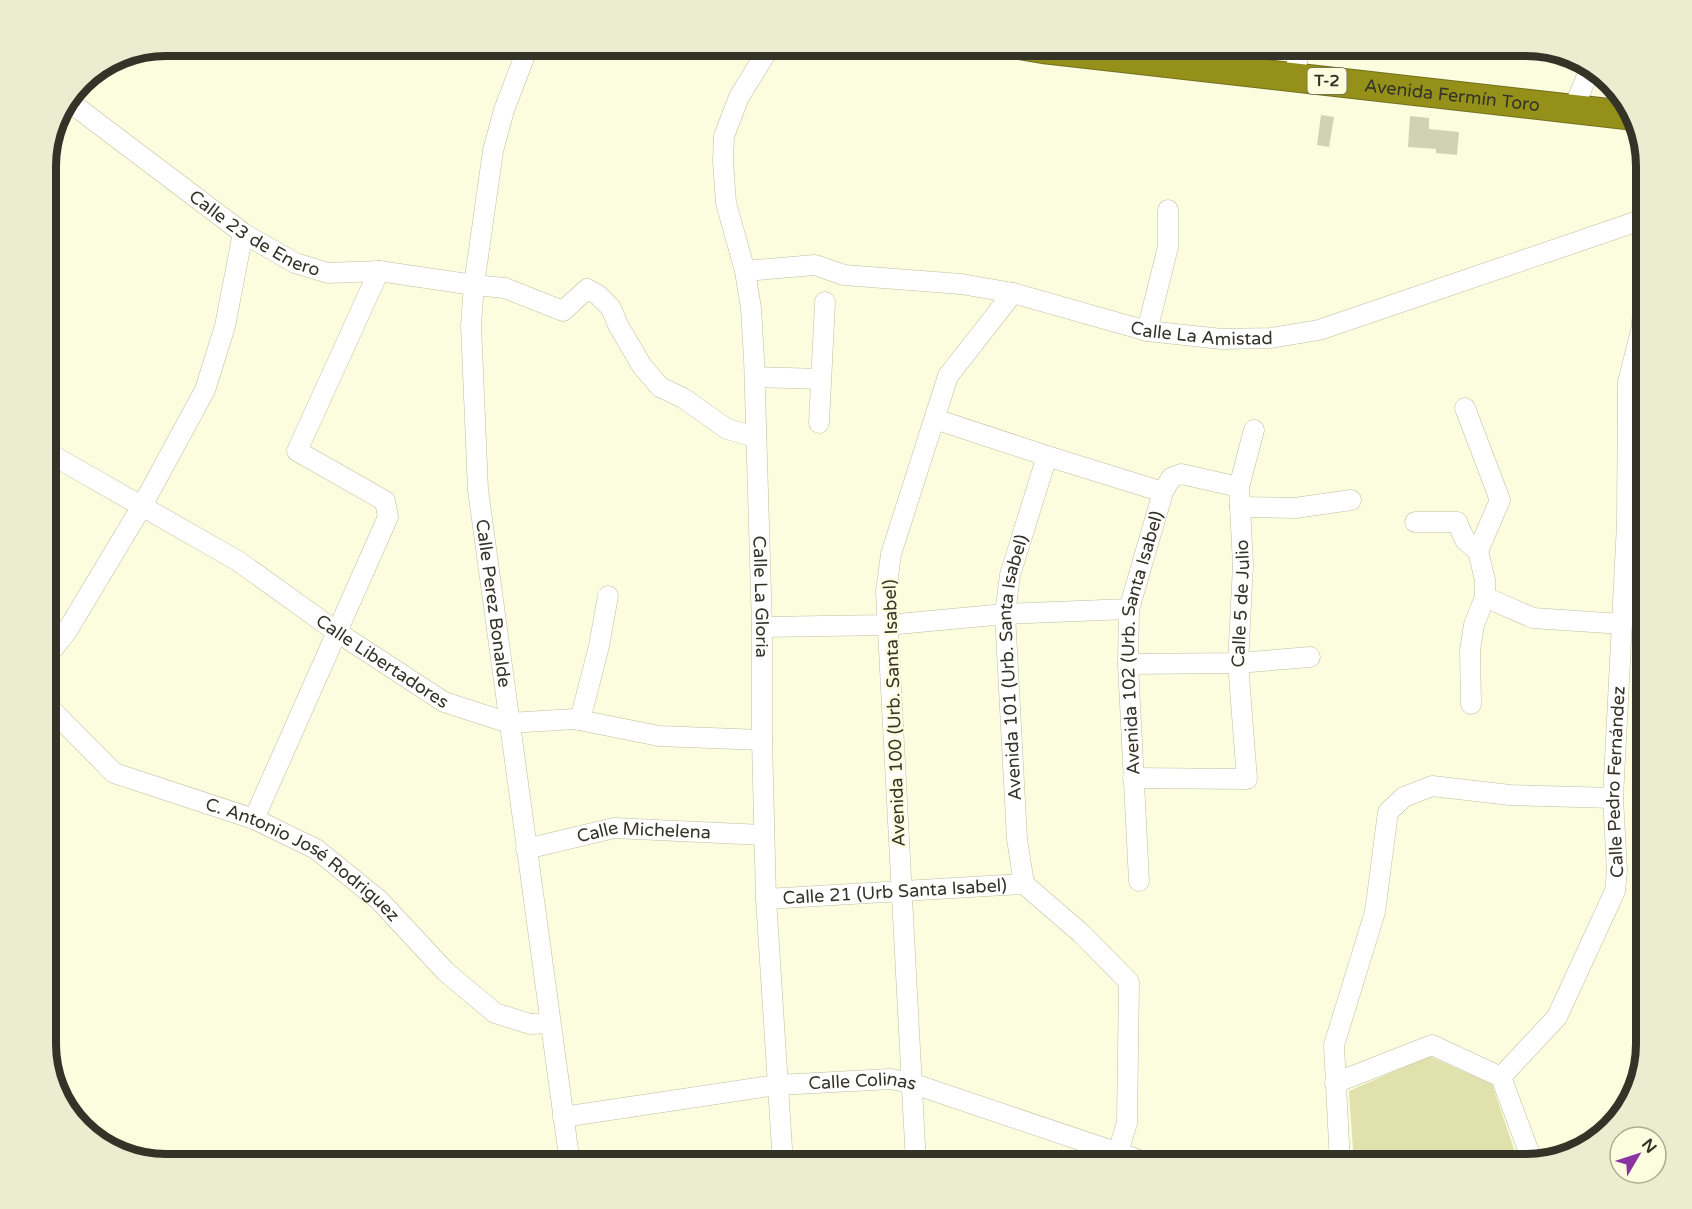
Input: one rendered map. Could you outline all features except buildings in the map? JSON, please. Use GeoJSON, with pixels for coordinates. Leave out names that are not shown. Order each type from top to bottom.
{"type":"FeatureCollection","features":[{"type":"Feature","properties":{"kind":"highway","name":"Avenida Fermín Toro"},"geometry":{"type":"LineString","coordinates":[[1104,56],[1624,115]]}},
{"type":"Feature","properties":{"kind":"street","name":"Calle Perez Bonalde"},"geometry":{"type":"LineString","coordinates":[[525,56],[504,110],[493,151],[474,285],[471,325],[478,490],[569,1154]]}},
{"type":"Feature","properties":{"kind":"street","name":"Calle La Gloria"},"geometry":{"type":"LineString","coordinates":[[764,56],[739,97],[724,136],[723,161],[726,202],[746,271],[751,308],[762,627],[766,899],[782,1154]]}},
{"type":"Feature","properties":{"kind":"street"},"geometry":{"type":"LineString","coordinates":[[1295,78],[1298,56]]}},
{"type":"Feature","properties":{"kind":"street"},"geometry":{"type":"LineString","coordinates":[[1573,109],[1589,74]]}},
{"type":"Feature","properties":{"kind":"street","name":"Calle 23 de Enero"},"geometry":{"type":"LineString","coordinates":[[74,105],[243,233],[296,262],[328,273],[379,271],[505,288],[563,311],[587,289],[598,294],[611,308],[618,325],[642,366],[660,387],[683,398],[728,429],[756,437]]}},
{"type":"Feature","properties":{"kind":"street"},"geometry":{"type":"LineString","coordinates":[[1147,331],[1168,247],[1168,210]]}},
{"type":"Feature","properties":{"kind":"street","name":"Calle La Amistad"},"geometry":{"type":"LineString","coordinates":[[746,271],[815,266],[843,275],[961,284],[1013,293],[1147,331],[1222,339],[1271,338],[1320,330],[1636,222]]}},
{"type":"Feature","properties":{"kind":"street"},"geometry":{"type":"LineString","coordinates":[[56,645],[67,631],[142,506],[205,390],[225,326],[243,233]]}},
{"type":"Feature","properties":{"kind":"street"},"geometry":{"type":"LineString","coordinates":[[254,819],[388,517],[385,501],[297,452],[379,271]]}},
{"type":"Feature","properties":{"kind":"street","name":"Avenida 100 (Urb. Santa Isabel)"},"geometry":{"type":"LineString","coordinates":[[915,1154],[886,592],[891,554],[948,376],[1013,293]]}},
{"type":"Feature","properties":{"kind":"street"},"geometry":{"type":"LineString","coordinates":[[819,423],[825,302]]}},
{"type":"Feature","properties":{"kind":"street","name":"Calle Pedro Fernández"},"geometry":{"type":"LineString","coordinates":[[1501,1077],[1557,1017],[1615,891],[1617,871],[1613,798],[1628,524],[1628,382],[1636,351]]}},
{"type":"Feature","properties":{"kind":"street"},"geometry":{"type":"LineString","coordinates":[[755,377],[821,379]]}},
{"type":"Feature","properties":{"kind":"street"},"geometry":{"type":"LineString","coordinates":[[1465,408],[1500,500],[1478,551]]}},
{"type":"Feature","properties":{"kind":"street"},"geometry":{"type":"LineString","coordinates":[[935,419],[1163,492]]}},
{"type":"Feature","properties":{"kind":"street","name":"Calle 5 de Julio"},"geometry":{"type":"LineString","coordinates":[[1133,778],[1247,779],[1238,663],[1243,565],[1239,487],[1254,430]]}},
{"type":"Feature","properties":{"kind":"street"},"geometry":{"type":"LineString","coordinates":[[1628,449],[1636,453]]}},
{"type":"Feature","properties":{"kind":"street","name":"Avenida 101 (Urb. Santa Isabel)"},"geometry":{"type":"LineString","coordinates":[[1024,884],[1017,839],[1005,614],[1010,575],[1047,456]]}},
{"type":"Feature","properties":{"kind":"street","name":"Calle Libertadores"},"geometry":{"type":"LineString","coordinates":[[56,457],[238,561],[338,632],[444,702],[509,723],[574,719],[659,736],[762,740]]}},
{"type":"Feature","properties":{"kind":"street","name":"Avenida 102 (Urb. Santa Isabel)"},"geometry":{"type":"LineString","coordinates":[[1139,881],[1128,664],[1129,609],[1163,492],[1171,478],[1181,474],[1239,487]]}},
{"type":"Feature","properties":{"kind":"street"},"geometry":{"type":"LineString","coordinates":[[1240,507],[1295,508],[1351,500]]}},
{"type":"Feature","properties":{"kind":"street"},"geometry":{"type":"LineString","coordinates":[[1415,522],[1457,522],[1465,540],[1478,551],[1485,580],[1485,597],[1474,624],[1470,650],[1471,704]]}},
{"type":"Feature","properties":{"kind":"street"},"geometry":{"type":"LineString","coordinates":[[580,720],[599,646],[608,596]]}},
{"type":"Feature","properties":{"kind":"street"},"geometry":{"type":"LineString","coordinates":[[1485,597],[1533,618],[1622,624]]}},
{"type":"Feature","properties":{"kind":"street"},"geometry":{"type":"LineString","coordinates":[[762,627],[887,625],[1005,614],[1129,609]]}},
{"type":"Feature","properties":{"kind":"street"},"geometry":{"type":"LineString","coordinates":[[1128,664],[1238,663],[1310,657]]}},
{"type":"Feature","properties":{"kind":"street","name":"C. Antonio José Rodriguez"},"geometry":{"type":"LineString","coordinates":[[56,714],[114,773],[254,819],[316,849],[379,900],[446,972],[495,1013],[530,1024],[550,1023]]}},
{"type":"Feature","properties":{"kind":"street"},"geometry":{"type":"LineString","coordinates":[[1339,1154],[1334,1045],[1375,912],[1388,812],[1404,797],[1432,786],[1510,795],[1613,798]]}},
{"type":"Feature","properties":{"kind":"street","name":"Calle Michelena"},"geometry":{"type":"LineString","coordinates":[[526,849],[614,828],[764,835]]}},
{"type":"Feature","properties":{"kind":"street"},"geometry":{"type":"LineString","coordinates":[[1024,884],[1082,934],[1129,982],[1127,1123],[1118,1152]]}},
{"type":"Feature","properties":{"kind":"street","name":"Calle 21 (Urb Santa Isabel)"},"geometry":{"type":"LineString","coordinates":[[766,899],[1024,884]]}},
{"type":"Feature","properties":{"kind":"street"},"geometry":{"type":"LineString","coordinates":[[1335,1083],[1432,1045],[1501,1077],[1530,1154]]}},
{"type":"Feature","properties":{"kind":"street","name":"Calle Colinas"},"geometry":{"type":"LineString","coordinates":[[563,1117],[777,1085],[891,1079],[911,1083],[1124,1154]]}},
{"type":"Feature","properties":{"kind":"green space"},"geometry":{"type":"Polygon","coordinates":[[[1429,1056],[1492,1084],[1516,1154],[1353,1154],[1349,1091],[1429,1056]]]}}]}
